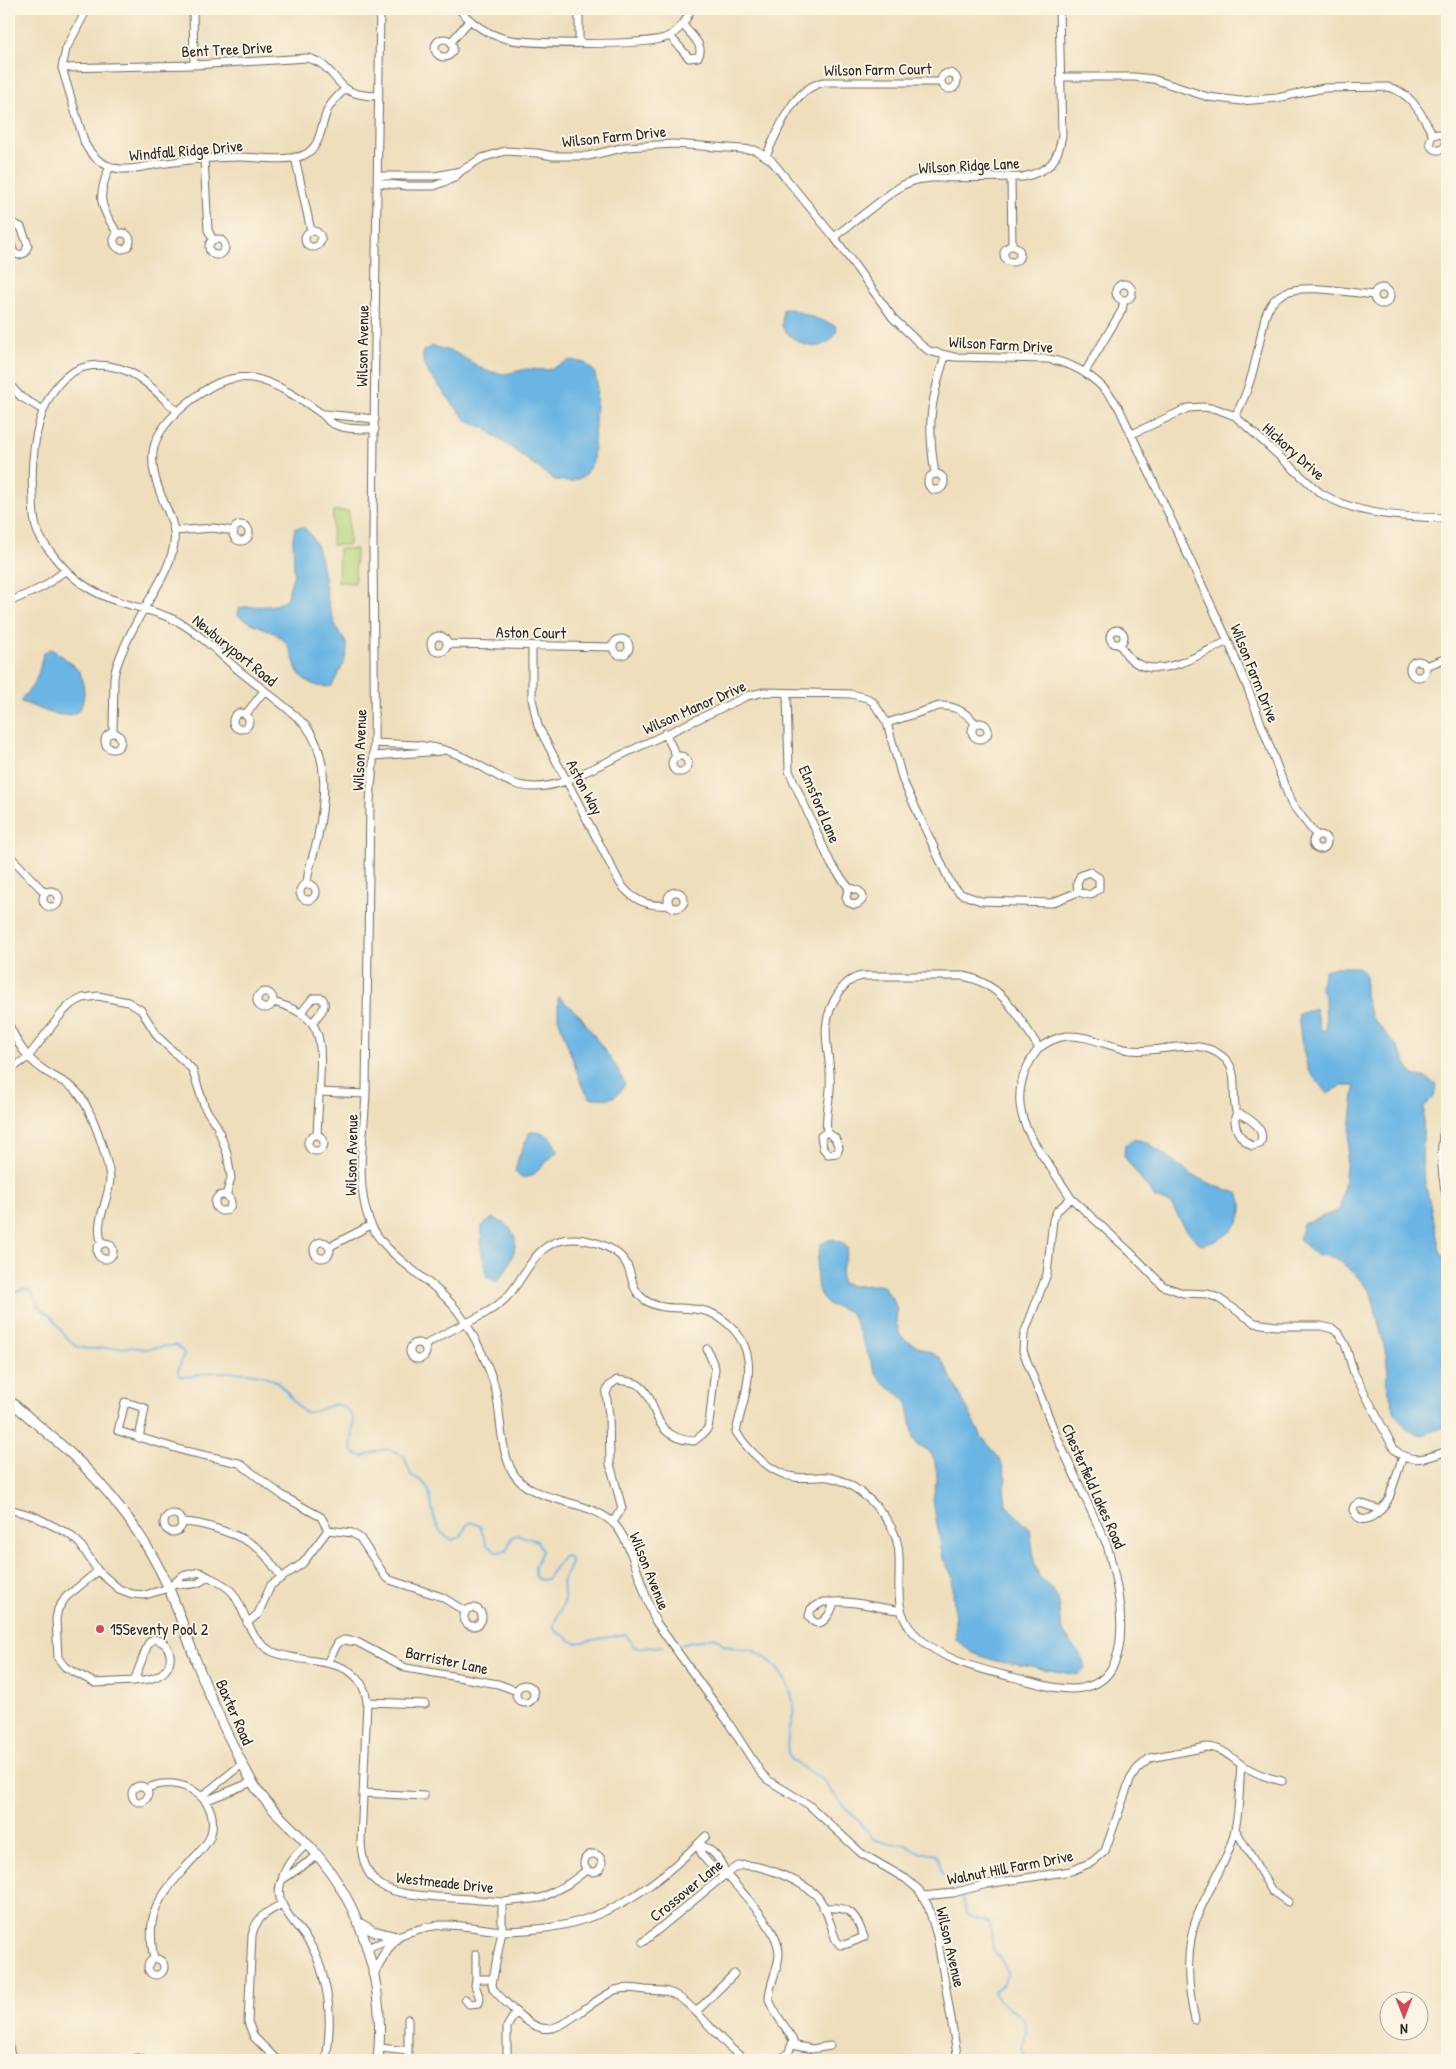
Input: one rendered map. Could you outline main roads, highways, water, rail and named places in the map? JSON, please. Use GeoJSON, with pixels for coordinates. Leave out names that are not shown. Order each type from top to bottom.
{"type":"FeatureCollection","features":[{"type":"Feature","properties":{"kind":"main road","name":"Baxter Road"},"geometry":{"type":"LineString","coordinates":[[9,1400],[68,1451],[98,1481],[133,1526],[173,1586],[199,1669],[242,1764],[252,1782],[281,1819],[318,1855],[339,1886],[359,1923],[374,1974],[380,2015],[378,2060]]}},
{"type":"Feature","properties":{"kind":"main road"},"geometry":{"type":"LineString","coordinates":[[359,1923],[373,1931],[397,1937],[388,1948],[374,1974]]}},
{"type":"Feature","properties":{"kind":"water"},"geometry":{"type":"Polygon","coordinates":[[[783,309],[791,309],[836,326],[837,332],[831,340],[824,344],[810,346],[802,344],[782,327],[783,309]]]}},
{"type":"Feature","properties":{"kind":"water"},"geometry":{"type":"Polygon","coordinates":[[[433,346],[456,353],[486,371],[505,374],[527,369],[548,370],[571,360],[585,363],[594,371],[597,383],[593,462],[584,476],[571,482],[555,480],[484,428],[465,419],[430,375],[423,362],[423,351],[433,346]]]}},
{"type":"Feature","properties":{"kind":"water"},"geometry":{"type":"Polygon","coordinates":[[[303,527],[310,534],[319,553],[330,609],[335,625],[345,640],[347,647],[344,662],[332,686],[327,687],[318,686],[301,676],[284,640],[238,615],[239,608],[275,605],[286,600],[294,573],[293,538],[295,528],[303,527]]]}},
{"type":"Feature","properties":{"kind":"water"},"geometry":{"type":"Polygon","coordinates":[[[50,649],[75,667],[82,678],[84,698],[75,713],[69,715],[57,714],[21,702],[21,699],[31,688],[36,678],[43,654],[50,649]]]}},
{"type":"Feature","properties":{"kind":"water"},"geometry":{"type":"Polygon","coordinates":[[[1336,967],[1359,967],[1365,974],[1365,995],[1371,1017],[1396,1045],[1413,1075],[1427,1078],[1436,1085],[1434,1097],[1424,1107],[1422,1168],[1440,1250],[1447,1264],[1447,1426],[1422,1435],[1408,1430],[1395,1413],[1387,1384],[1386,1354],[1371,1292],[1353,1272],[1336,1258],[1315,1254],[1299,1239],[1303,1224],[1339,1210],[1343,1193],[1355,1086],[1342,1086],[1327,1094],[1308,1070],[1301,1040],[1298,1014],[1315,1008],[1320,1029],[1326,1032],[1325,996],[1320,987],[1325,970],[1336,967]]]}},
{"type":"Feature","properties":{"kind":"water"},"geometry":{"type":"Polygon","coordinates":[[[558,996],[581,1017],[617,1068],[625,1084],[618,1094],[610,1098],[590,1098],[582,1086],[558,1018],[558,996]]]}},
{"type":"Feature","properties":{"kind":"water"},"geometry":{"type":"Polygon","coordinates":[[[530,1132],[548,1136],[558,1151],[532,1176],[521,1178],[515,1171],[519,1156],[530,1132]]]}},
{"type":"Feature","properties":{"kind":"water"},"geometry":{"type":"Polygon","coordinates":[[[1133,1139],[1147,1142],[1192,1175],[1218,1187],[1238,1193],[1242,1205],[1242,1213],[1235,1227],[1216,1241],[1201,1245],[1186,1230],[1171,1204],[1155,1198],[1124,1156],[1125,1145],[1133,1139]]]}},
{"type":"Feature","properties":{"kind":"water"},"geometry":{"type":"Polygon","coordinates":[[[493,1218],[511,1229],[515,1239],[514,1252],[508,1266],[496,1282],[487,1277],[481,1248],[482,1226],[493,1218]]]}},
{"type":"Feature","properties":{"kind":"water"},"geometry":{"type":"Polygon","coordinates":[[[832,1239],[841,1242],[848,1248],[842,1270],[842,1283],[853,1286],[883,1286],[894,1301],[897,1310],[896,1322],[900,1335],[907,1341],[941,1358],[982,1437],[1000,1459],[1006,1479],[1004,1487],[1006,1505],[1030,1529],[1035,1565],[1039,1576],[1058,1599],[1060,1621],[1064,1633],[1082,1658],[1086,1668],[1078,1675],[996,1661],[973,1653],[956,1640],[952,1575],[943,1559],[933,1500],[937,1473],[934,1458],[928,1450],[917,1444],[914,1439],[907,1401],[877,1376],[852,1315],[846,1310],[828,1304],[819,1293],[817,1267],[819,1250],[821,1244],[832,1239]]]}},
{"type":"Feature","properties":{"kind":"waterway"},"geometry":{"type":"LineString","coordinates":[[9,1294],[23,1289],[31,1291],[40,1308],[52,1317],[66,1337],[77,1347],[89,1349],[133,1347],[145,1349],[176,1345],[184,1353],[178,1371],[180,1376],[189,1377],[222,1372],[255,1374],[276,1381],[298,1407],[305,1412],[333,1405],[341,1406],[349,1412],[353,1420],[352,1449],[356,1454],[364,1456],[380,1450],[388,1450],[404,1456],[411,1475],[427,1487],[436,1523],[445,1536],[452,1540],[461,1537],[466,1526],[471,1522],[480,1526],[487,1545],[496,1552],[506,1551],[513,1536],[518,1535],[537,1541],[542,1551],[535,1566],[535,1576],[540,1580],[547,1579],[564,1556],[570,1557],[571,1563],[562,1583],[565,1600],[553,1626],[556,1632],[577,1643],[626,1634],[634,1647],[662,1646]]}},
{"type":"Feature","properties":{"kind":"waterway"},"geometry":{"type":"LineString","coordinates":[[680,1645],[715,1637],[724,1645],[754,1651],[770,1661],[783,1677],[792,1696],[793,1715],[787,1743],[791,1760],[823,1780],[873,1839],[886,1843],[903,1844],[921,1853],[935,1854],[939,1859],[941,1872],[944,1877],[958,1890]]}},
{"type":"Feature","properties":{"kind":"waterway"},"geometry":{"type":"LineString","coordinates":[[961,1893],[966,1914],[990,1924],[993,1949],[1008,1972],[1004,1983],[994,1992],[1000,2001],[1024,2022],[1026,2032],[1023,2049],[1026,2060]]}},
{"type":"Feature","properties":{"kind":"place","name":"15Seventy Pool 2"},"geometry":{"type":"Point","coordinates":[100,1629]}}]}
